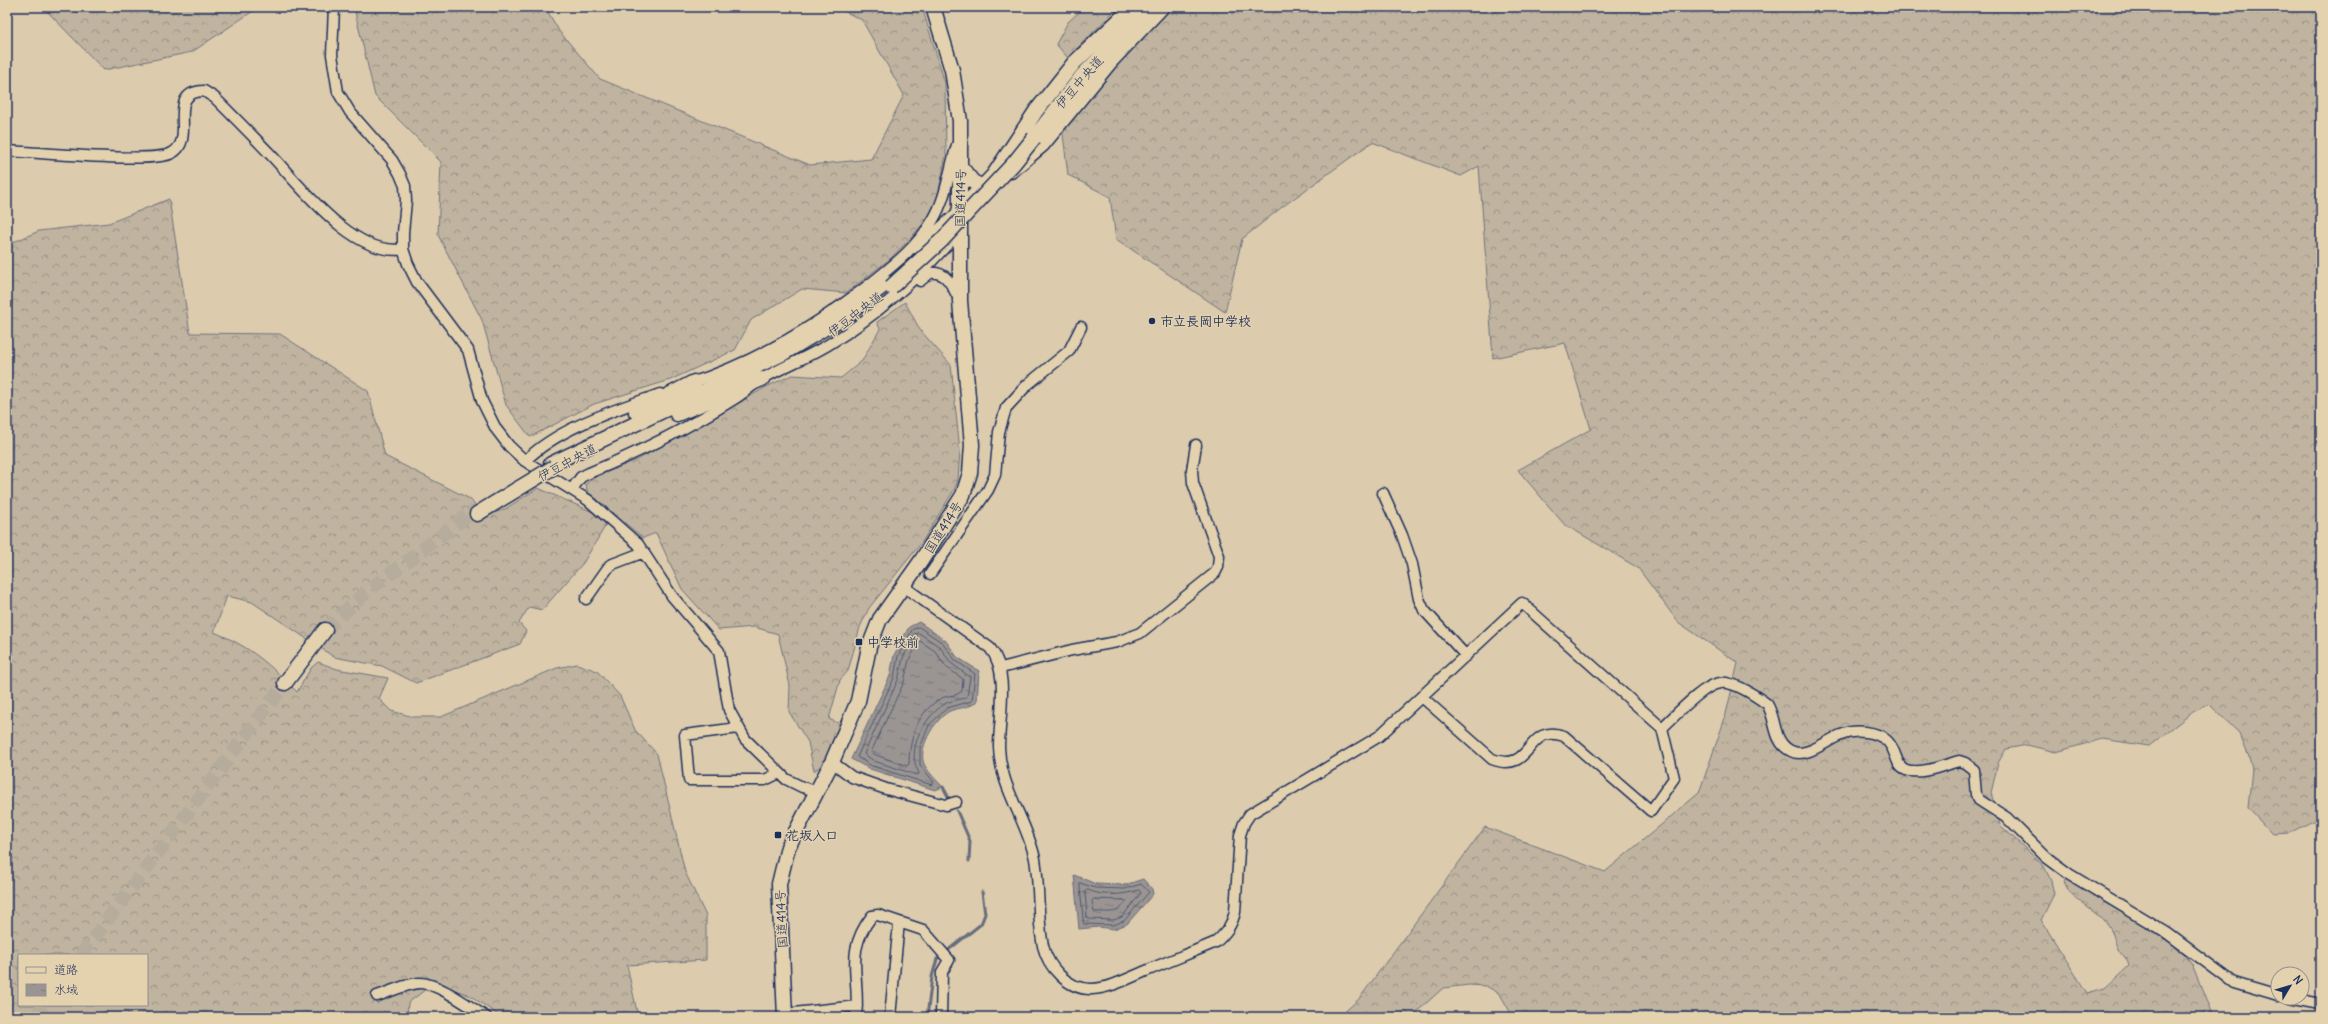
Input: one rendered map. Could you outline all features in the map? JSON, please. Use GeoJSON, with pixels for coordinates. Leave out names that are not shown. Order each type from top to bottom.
{"type":"FeatureCollection","features":[{"type":"Feature","properties":{"kind":"highway","name":"国道414号"},"geometry":{"type":"LineString","coordinates":[[785,1016],[779,884],[788,847],[832,762],[858,701],[869,646],[880,619],[963,495],[970,473],[972,445],[960,301],[960,133],[952,70],[933,7]]}},
{"type":"Feature","properties":{"kind":"highway"},"geometry":{"type":"LineString","coordinates":[[959,211],[1000,167],[1036,111],[1074,63],[1133,7]]}},
{"type":"Feature","properties":{"kind":"highway","name":"伊豆中央道"},"geometry":{"type":"LineString","coordinates":[[555,463],[624,433],[772,364],[840,327],[942,240],[1009,169],[1031,136],[1078,73],[1144,7]]}},
{"type":"Feature","properties":{"kind":"highway","name":"伊豆中央道"},"geometry":{"type":"LineString","coordinates":[[1031,136],[1082,76],[1151,7]]}},
{"type":"Feature","properties":{"kind":"highway"},"geometry":{"type":"LineString","coordinates":[[959,231],[1003,179],[1042,145],[1110,62],[1162,7]]}},
{"type":"Feature","properties":{"kind":"highway"},"geometry":{"type":"LineString","coordinates":[[960,166],[972,182],[983,187]]}},
{"type":"Feature","properties":{"kind":"highway","name":"伊豆中央道"},"geometry":{"type":"LineString","coordinates":[[476,512],[555,463],[782,354],[840,319],[889,285]]}},
{"type":"Feature","properties":{"kind":"highway"},"geometry":{"type":"LineString","coordinates":[[624,433],[669,418],[762,379]]}},
{"type":"Feature","properties":{"kind":"highway"},"geometry":{"type":"LineString","coordinates":[[555,463],[577,444],[694,382]]}},
{"type":"Feature","properties":{"kind":"highway"},"geometry":{"type":"LineString","coordinates":[[287,685],[328,632]]}},
{"type":"Feature","properties":{"kind":"street"},"geometry":{"type":"LineString","coordinates":[[334,7],[332,55],[338,92],[350,112],[392,160],[400,174],[405,186],[406,201],[402,233],[403,249],[417,282],[468,350],[482,401],[494,424],[509,446],[525,461],[588,500],[630,536],[644,552],[672,596],[709,637],[719,651],[724,670],[729,710],[745,739],[779,773],[802,787],[816,791]]}},
{"type":"Feature","properties":{"kind":"street"},"geometry":{"type":"LineString","coordinates":[[7,151],[130,157],[167,156],[173,153],[182,143],[184,130],[182,112],[184,102],[188,96],[198,91],[204,91],[215,98],[335,222],[379,248],[393,251],[403,249]]}},
{"type":"Feature","properties":{"kind":"street"},"geometry":{"type":"LineString","coordinates":[[889,285],[908,252],[933,221],[941,205],[960,133]]}},
{"type":"Feature","properties":{"kind":"street"},"geometry":{"type":"LineString","coordinates":[[572,489],[581,477],[653,446],[735,398],[762,379],[801,361],[832,342],[889,285],[903,262],[959,211]]}},
{"type":"Feature","properties":{"kind":"street"},"geometry":{"type":"LineString","coordinates":[[525,461],[541,448],[589,421],[694,382],[775,347],[935,259],[959,231]]}},
{"type":"Feature","properties":{"kind":"street"},"geometry":{"type":"LineString","coordinates":[[889,285],[930,273],[944,275],[950,281],[960,301]]}},
{"type":"Feature","properties":{"kind":"street"},"geometry":{"type":"LineString","coordinates":[[930,574],[957,533],[979,506],[995,475],[1001,420],[1006,408],[1015,396],[1069,351],[1081,327]]}},
{"type":"Feature","properties":{"kind":"street"},"geometry":{"type":"LineString","coordinates":[[1001,668],[1072,650],[1126,640],[1140,633],[1215,573],[1218,567],[1219,556],[1193,483],[1192,470],[1196,445]]}},
{"type":"Feature","properties":{"kind":"street"},"geometry":{"type":"LineString","coordinates":[[1383,493],[1402,536],[1412,564],[1418,599],[1424,610],[1466,656]]}},
{"type":"Feature","properties":{"kind":"street"},"geometry":{"type":"LineString","coordinates":[[586,599],[610,565],[644,552]]}},
{"type":"Feature","properties":{"kind":"street"},"geometry":{"type":"LineString","coordinates":[[903,586],[990,648],[996,655],[1001,668],[999,749],[1010,796],[1032,845],[1036,865],[1043,946],[1048,962],[1060,977],[1074,985],[1090,989],[1105,986],[1132,976],[1216,942],[1226,933],[1233,922],[1240,835],[1244,823],[1250,814],[1378,737],[1522,603],[1662,728],[1674,778],[1651,811],[1564,736],[1550,732],[1543,734],[1522,757],[1511,762],[1500,762],[1492,759],[1422,697]]}},
{"type":"Feature","properties":{"kind":"street"},"geometry":{"type":"LineString","coordinates":[[1662,728],[1709,686],[1727,682],[1766,704],[1771,710],[1778,738],[1782,745],[1792,752],[1803,753],[1842,734],[1865,732],[1886,739],[1892,745],[1898,764],[1906,770],[1919,771],[1959,761],[1965,763],[1974,770],[1976,795],[1979,800],[2007,818],[2046,857],[2098,893],[2167,933],[2234,983],[2270,994]]}},
{"type":"Feature","properties":{"kind":"street"},"geometry":{"type":"LineString","coordinates":[[738,728],[685,735],[689,780],[765,780],[779,773]]}},
{"type":"Feature","properties":{"kind":"street"},"geometry":{"type":"LineString","coordinates":[[832,762],[852,777],[886,789],[946,805],[956,802]]}},
{"type":"Feature","properties":{"kind":"street"},"geometry":{"type":"LineString","coordinates":[[856,1017],[857,1006],[854,957],[858,941],[866,925],[872,916],[878,915],[923,930],[949,960],[942,972],[941,1017]]}},
{"type":"Feature","properties":{"kind":"street"},"geometry":{"type":"LineString","coordinates":[[890,1017],[899,922]]}},
{"type":"Feature","properties":{"kind":"street"},"geometry":{"type":"LineString","coordinates":[[376,996],[419,983],[427,984],[448,994],[486,1017]]}},
{"type":"Feature","properties":{"kind":"street"},"geometry":{"type":"LineString","coordinates":[[2310,1002],[2321,1004]]}},
{"type":"Feature","properties":{"kind":"street"},"geometry":{"type":"LineString","coordinates":[[785,1016],[857,1006]]}},
{"type":"Feature","properties":{"kind":"green space"},"geometry":{"type":"Polygon","coordinates":[[[43,7],[259,7],[192,52],[104,70],[43,7]]]}},
{"type":"Feature","properties":{"kind":"green space"},"geometry":{"type":"Polygon","coordinates":[[[371,7],[545,7],[559,31],[600,79],[810,165],[871,159],[904,95],[862,20],[836,7],[922,7],[945,83],[946,155],[937,200],[927,219],[910,239],[890,259],[846,293],[802,289],[751,320],[735,350],[670,380],[594,404],[530,437],[506,405],[482,320],[438,235],[441,162],[375,96],[355,12],[371,7]]]}},
{"type":"Feature","properties":{"kind":"green space"},"geometry":{"type":"Polygon","coordinates":[[[1079,7],[1118,7],[1068,58],[1056,44],[1068,22],[1080,11],[1079,7]]]}},
{"type":"Feature","properties":{"kind":"green space"},"geometry":{"type":"Polygon","coordinates":[[[1168,7],[2321,7],[2321,821],[2313,821],[2289,833],[2272,834],[2248,808],[2252,769],[2249,757],[2239,733],[2209,704],[2193,712],[2149,746],[2102,739],[2056,752],[2027,745],[2006,749],[1998,763],[1991,793],[2000,825],[2044,866],[2051,881],[2054,894],[2041,920],[2087,993],[2105,988],[2129,966],[2118,948],[2108,926],[2101,918],[2076,899],[2067,888],[2064,881],[2067,878],[2181,949],[2192,964],[2213,1017],[1513,1017],[1500,994],[1486,986],[1469,985],[1443,988],[1411,1017],[1339,1017],[1359,999],[1485,827],[1605,872],[1699,793],[1725,718],[1738,663],[1678,622],[1638,568],[1564,524],[1518,470],[1591,429],[1565,343],[1493,358],[1479,166],[1461,176],[1372,142],[1282,207],[1242,239],[1225,312],[1116,239],[1110,197],[1068,175],[1061,118],[1168,7]]]}},
{"type":"Feature","properties":{"kind":"green space"},"geometry":{"type":"Polygon","coordinates":[[[169,199],[190,333],[280,334],[368,391],[385,456],[470,499],[484,517],[505,509],[538,488],[595,513],[606,525],[583,563],[542,610],[529,607],[519,623],[526,631],[520,644],[416,683],[382,666],[334,657],[252,602],[227,596],[214,632],[239,644],[259,657],[297,692],[311,668],[318,662],[337,669],[388,678],[379,699],[391,711],[414,717],[441,717],[557,668],[577,664],[597,671],[620,696],[635,730],[657,754],[685,872],[706,916],[706,960],[627,965],[638,1017],[501,1017],[471,996],[435,982],[408,1003],[407,1017],[7,1017],[7,245],[39,231],[109,223],[169,199]]]}},
{"type":"Feature","properties":{"kind":"green space"},"geometry":{"type":"Polygon","coordinates":[[[905,302],[920,330],[951,365],[960,451],[958,480],[954,490],[922,542],[869,608],[860,627],[848,671],[840,680],[829,719],[840,724],[822,765],[814,771],[808,742],[789,712],[790,686],[778,634],[754,627],[719,630],[682,589],[656,533],[643,538],[587,491],[586,484],[595,477],[639,459],[768,386],[792,375],[841,378],[862,361],[880,329],[877,322],[905,302]]]}},
{"type":"Feature","properties":{"kind":"water"},"geometry":{"type":"Polygon","coordinates":[[[919,622],[946,641],[957,657],[979,671],[977,702],[970,706],[951,710],[943,716],[932,729],[925,744],[923,759],[925,766],[931,775],[943,787],[935,790],[870,769],[851,759],[890,676],[894,655],[909,627],[919,622]]]}},
{"type":"Feature","properties":{"kind":"water"},"geometry":{"type":"Polygon","coordinates":[[[1074,875],[1096,884],[1125,885],[1143,879],[1152,889],[1153,894],[1127,924],[1114,929],[1098,927],[1079,929],[1074,875]]]}},
{"type":"Feature","properties":{"kind":"waterway"},"geometry":{"type":"LineString","coordinates":[[943,787],[950,800]]}},
{"type":"Feature","properties":{"kind":"waterway"},"geometry":{"type":"LineString","coordinates":[[957,811],[970,841],[969,861]]}},
{"type":"Feature","properties":{"kind":"waterway"},"geometry":{"type":"LineString","coordinates":[[927,1017],[932,977],[937,959],[981,924],[985,914],[982,892]]}},
{"type":"Feature","properties":{"kind":"tunnel"},"geometry":{"type":"LineString","coordinates":[[325,630],[366,592],[475,510]]}},
{"type":"Feature","properties":{"kind":"tunnel"},"geometry":{"type":"LineString","coordinates":[[82,954],[285,683]]}},
{"type":"Feature","properties":{"kind":"tunnel"},"geometry":{"type":"LineString","coordinates":[[35,1017],[43,1006]]}},
{"type":"Feature","properties":{"kind":"place","name":"市立長岡中学校"},"geometry":{"type":"Point","coordinates":[1152,321]}},
{"type":"Feature","properties":{"kind":"place","name":"中学校前"},"geometry":{"type":"Point","coordinates":[859,642]}},
{"type":"Feature","properties":{"kind":"place","name":"花坂入口"},"geometry":{"type":"Point","coordinates":[778,835]}}]}
